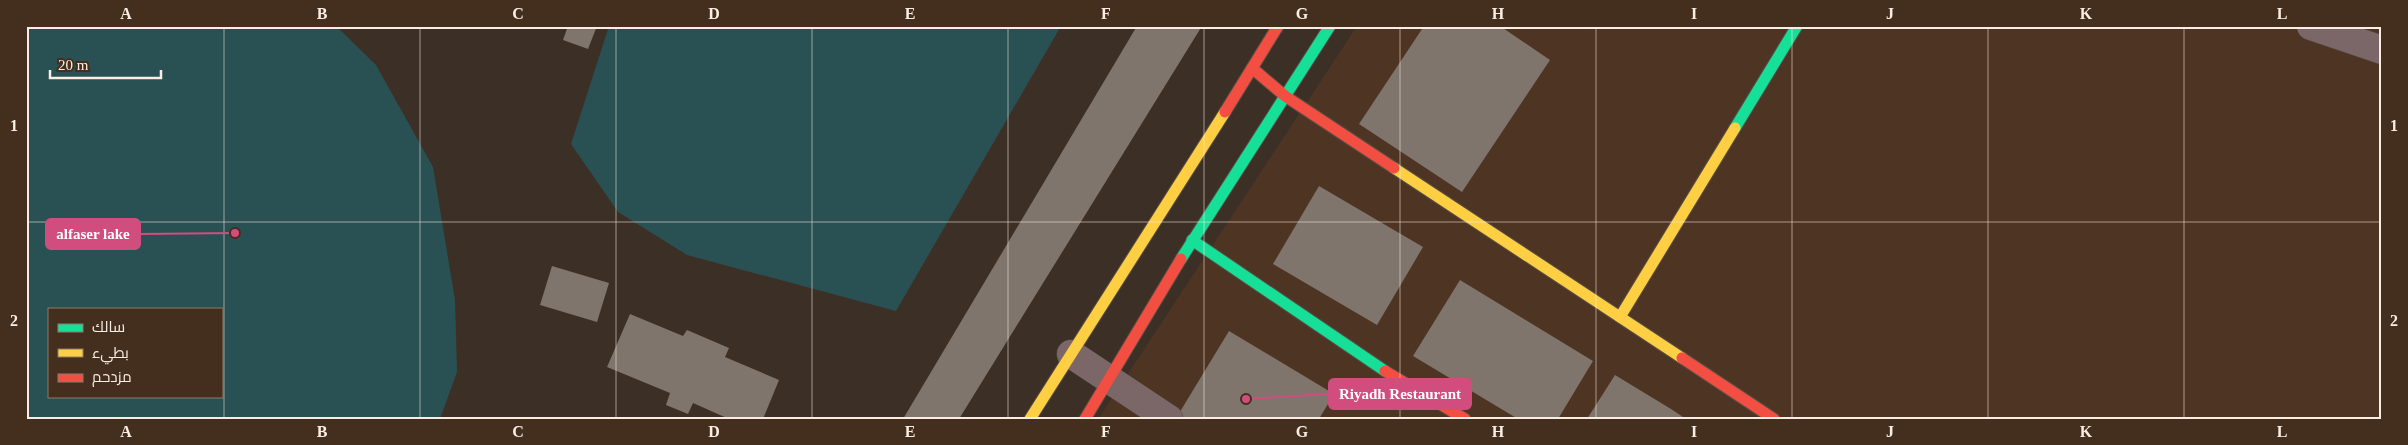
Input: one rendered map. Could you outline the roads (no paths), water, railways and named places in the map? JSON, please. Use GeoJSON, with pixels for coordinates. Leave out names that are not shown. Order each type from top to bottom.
{"type":"FeatureCollection","features":[{"type":"Feature","properties":{"kind":"street"},"geometry":{"type":"LineString","coordinates":[[1030,419],[1158,220],[1278,26]]}},
{"type":"Feature","properties":{"kind":"street"},"geometry":{"type":"LineString","coordinates":[[1085,419],[1192,240],[1330,26]]}},
{"type":"Feature","properties":{"kind":"street"},"geometry":{"type":"LineString","coordinates":[[1620,318],[1797,26]]}},
{"type":"Feature","properties":{"kind":"street"},"geometry":{"type":"LineString","coordinates":[[2311,26],[2382,50]]}},
{"type":"Feature","properties":{"kind":"street"},"geometry":{"type":"LineString","coordinates":[[1252,68],[1285,96],[1774,419]]}},
{"type":"Feature","properties":{"kind":"street"},"geometry":{"type":"LineString","coordinates":[[1192,240],[1380,368],[1465,419]]}},
{"type":"Feature","properties":{"kind":"street"},"geometry":{"type":"LineString","coordinates":[[1071,354],[1169,419]]}},
{"type":"Feature","properties":{"kind":"water"},"geometry":{"type":"Polygon","coordinates":[[[26,26],[336,26],[376,65],[433,167],[455,300],[457,372],[440,419],[26,419],[26,26]]]}},
{"type":"Feature","properties":{"kind":"water"},"geometry":{"type":"Polygon","coordinates":[[[609,26],[1061,26],[896,311],[687,255],[618,212],[571,144],[609,26]]]}},
{"type":"Feature","properties":{"kind":"place","name":"alfaser lake"},"geometry":{"type":"Point","coordinates":[235,233]}},
{"type":"Feature","properties":{"kind":"place","name":"Riyadh Restaurant"},"geometry":{"type":"Point","coordinates":[1246,399]}}]}
